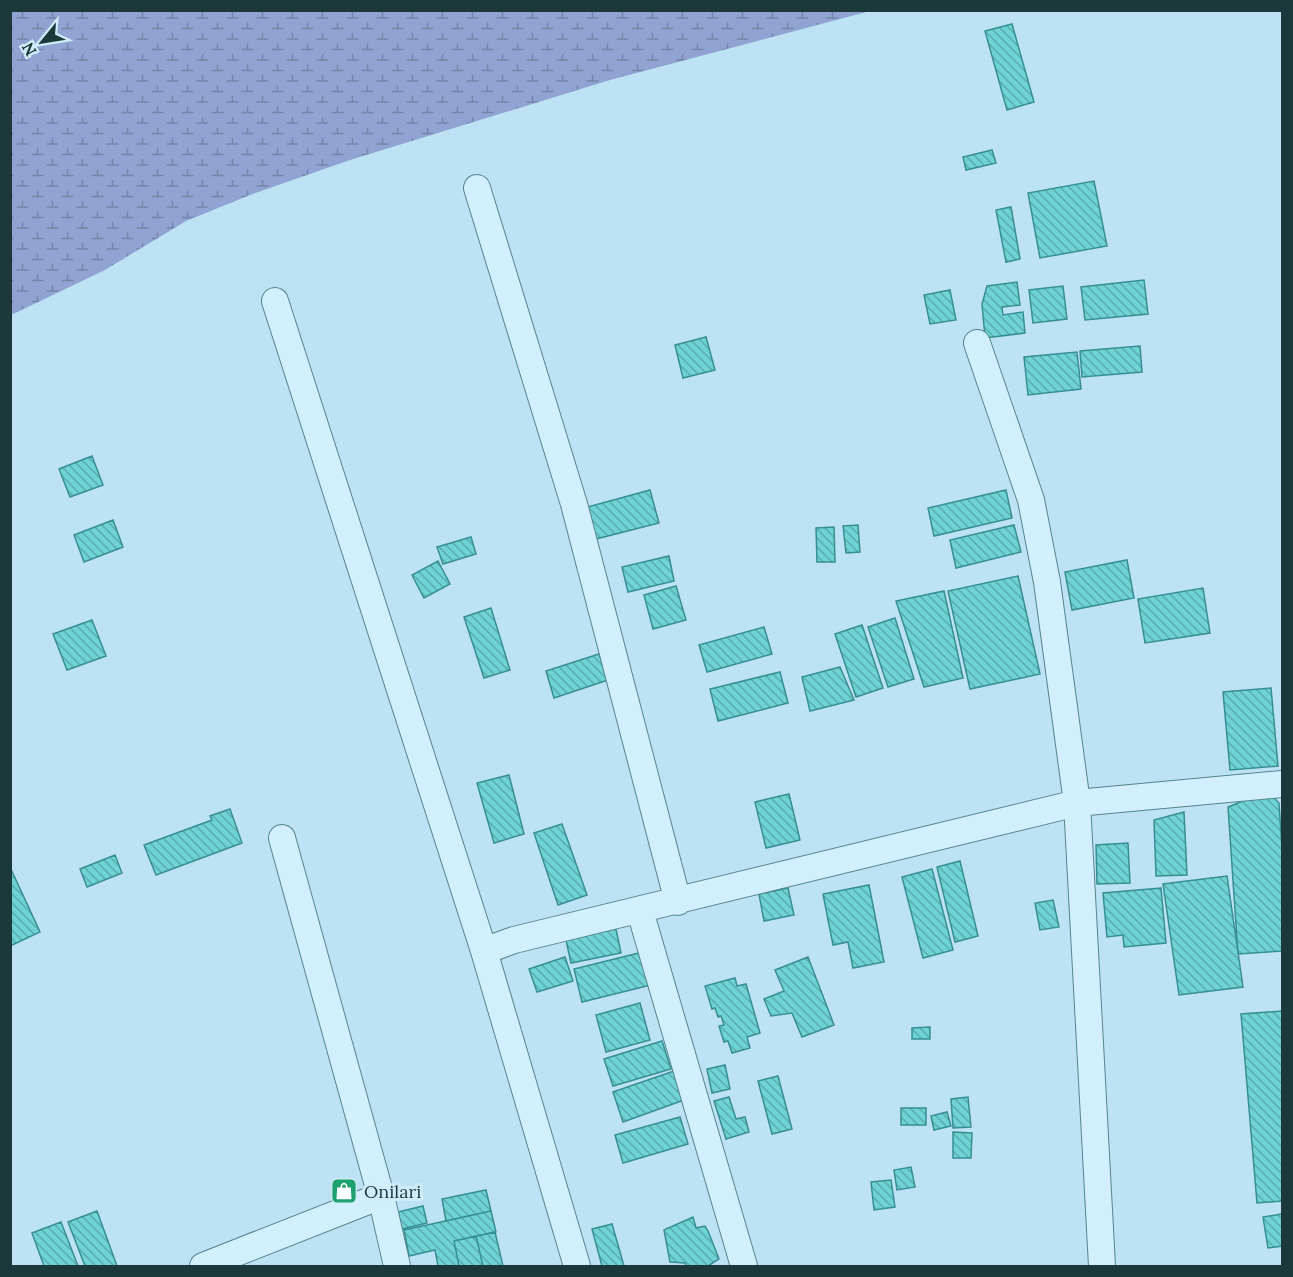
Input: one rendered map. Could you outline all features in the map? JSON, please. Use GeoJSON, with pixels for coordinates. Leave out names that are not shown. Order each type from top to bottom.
{"type":"FeatureCollection","features":[{"type":"Feature","properties":{"kind":"street"},"geometry":{"type":"LineString","coordinates":[[477,188],[574,504],[678,902]]}},
{"type":"Feature","properties":{"kind":"street"},"geometry":{"type":"LineString","coordinates":[[275,301],[484,951],[577,1266]]}},
{"type":"Feature","properties":{"kind":"street"},"geometry":{"type":"LineString","coordinates":[[977,343],[1031,500],[1047,582],[1077,803],[1102,1266]]}},
{"type":"Feature","properties":{"kind":"street"},"geometry":{"type":"LineString","coordinates":[[484,951],[514,940],[678,902],[1077,803],[1282,784]]}},
{"type":"Feature","properties":{"kind":"street"},"geometry":{"type":"LineString","coordinates":[[282,838],[381,1196],[397,1266]]}},
{"type":"Feature","properties":{"kind":"street"},"geometry":{"type":"LineString","coordinates":[[640,911],[744,1266]]}},
{"type":"Feature","properties":{"kind":"street"},"geometry":{"type":"LineString","coordinates":[[203,1266],[381,1196]]}},
{"type":"Feature","properties":{"kind":"green space"},"geometry":{"type":"Polygon","coordinates":[[[11,10],[870,11],[610,80],[350,160],[250,195],[186,221],[105,270],[11,315],[11,10]]]}},
{"type":"Feature","properties":{"kind":"building"},"geometry":{"type":"Polygon","coordinates":[[[1012,24],[1034,102],[1007,110],[985,31],[1012,24]]]}},
{"type":"Feature","properties":{"kind":"building"},"geometry":{"type":"Polygon","coordinates":[[[992,150],[996,163],[966,170],[963,157],[992,150]]]}},
{"type":"Feature","properties":{"kind":"building"},"geometry":{"type":"Polygon","coordinates":[[[1094,181],[1107,246],[1040,258],[1028,193],[1094,181]]]}},
{"type":"Feature","properties":{"kind":"building"},"geometry":{"type":"Polygon","coordinates":[[[1011,207],[1020,259],[1006,262],[996,210],[1011,207]]]}},
{"type":"Feature","properties":{"kind":"building"},"geometry":{"type":"Polygon","coordinates":[[[1144,280],[1148,314],[1085,320],[1081,287],[1144,280]]]}},
{"type":"Feature","properties":{"kind":"building"},"geometry":{"type":"Polygon","coordinates":[[[1017,282],[1020,305],[1002,307],[1003,315],[1023,312],[1025,333],[985,338],[982,304],[987,286],[1017,282]]]}},
{"type":"Feature","properties":{"kind":"building"},"geometry":{"type":"Polygon","coordinates":[[[1063,286],[1067,319],[1033,323],[1029,290],[1063,286]]]}},
{"type":"Feature","properties":{"kind":"building"},"geometry":{"type":"Polygon","coordinates":[[[950,290],[956,320],[930,324],[924,295],[950,290]]]}},
{"type":"Feature","properties":{"kind":"building"},"geometry":{"type":"Polygon","coordinates":[[[706,337],[715,370],[683,378],[675,345],[706,337]]]}},
{"type":"Feature","properties":{"kind":"building"},"geometry":{"type":"Polygon","coordinates":[[[1140,346],[1142,372],[1082,377],[1080,351],[1140,346]]]}},
{"type":"Feature","properties":{"kind":"building"},"geometry":{"type":"Polygon","coordinates":[[[1077,352],[1081,389],[1028,395],[1024,357],[1077,352]]]}},
{"type":"Feature","properties":{"kind":"building"},"geometry":{"type":"Polygon","coordinates":[[[92,456],[103,485],[70,497],[59,469],[92,456]]]}},
{"type":"Feature","properties":{"kind":"building"},"geometry":{"type":"Polygon","coordinates":[[[650,490],[659,523],[592,540],[584,508],[650,490]]]}},
{"type":"Feature","properties":{"kind":"building"},"geometry":{"type":"Polygon","coordinates":[[[1006,490],[1012,518],[934,536],[928,508],[1006,490]]]}},
{"type":"Feature","properties":{"kind":"building"},"geometry":{"type":"Polygon","coordinates":[[[113,520],[123,547],[84,562],[74,535],[113,520]]]}},
{"type":"Feature","properties":{"kind":"building"},"geometry":{"type":"Polygon","coordinates":[[[858,525],[860,552],[846,553],[843,526],[858,525]]]}},
{"type":"Feature","properties":{"kind":"building"},"geometry":{"type":"Polygon","coordinates":[[[1014,525],[1021,552],[956,568],[950,540],[1014,525]]]}},
{"type":"Feature","properties":{"kind":"building"},"geometry":{"type":"Polygon","coordinates":[[[834,527],[835,562],[817,562],[816,528],[834,527]]]}},
{"type":"Feature","properties":{"kind":"building"},"geometry":{"type":"Polygon","coordinates":[[[471,537],[476,554],[443,564],[437,547],[471,537]]]}},
{"type":"Feature","properties":{"kind":"building"},"geometry":{"type":"Polygon","coordinates":[[[669,556],[674,581],[628,592],[622,567],[669,556]]]}},
{"type":"Feature","properties":{"kind":"building"},"geometry":{"type":"Polygon","coordinates":[[[1127,560],[1134,598],[1072,610],[1065,572],[1127,560]]]}},
{"type":"Feature","properties":{"kind":"building"},"geometry":{"type":"Polygon","coordinates":[[[438,561],[450,584],[424,598],[412,575],[438,561]]]}},
{"type":"Feature","properties":{"kind":"building"},"geometry":{"type":"Polygon","coordinates":[[[1018,576],[1040,674],[970,689],[948,591],[1018,576]]]}},
{"type":"Feature","properties":{"kind":"building"},"geometry":{"type":"Polygon","coordinates":[[[676,586],[686,620],[653,629],[644,595],[676,586]]]}},
{"type":"Feature","properties":{"kind":"building"},"geometry":{"type":"Polygon","coordinates":[[[1203,588],[1210,633],[1145,643],[1138,599],[1203,588]]]}},
{"type":"Feature","properties":{"kind":"building"},"geometry":{"type":"Polygon","coordinates":[[[944,591],[963,678],[924,687],[896,601],[944,591]]]}},
{"type":"Feature","properties":{"kind":"building"},"geometry":{"type":"Polygon","coordinates":[[[491,608],[510,670],[484,678],[464,617],[491,608]]]}},
{"type":"Feature","properties":{"kind":"building"},"geometry":{"type":"Polygon","coordinates":[[[895,618],[914,679],[888,687],[868,627],[895,618]]]}},
{"type":"Feature","properties":{"kind":"building"},"geometry":{"type":"Polygon","coordinates":[[[92,620],[106,656],[67,670],[53,634],[92,620]]]}},
{"type":"Feature","properties":{"kind":"building"},"geometry":{"type":"Polygon","coordinates":[[[862,625],[883,688],[856,697],[835,634],[862,625]]]}},
{"type":"Feature","properties":{"kind":"building"},"geometry":{"type":"Polygon","coordinates":[[[764,627],[772,654],[707,672],[699,645],[764,627]]]}},
{"type":"Feature","properties":{"kind":"building"},"geometry":{"type":"Polygon","coordinates":[[[599,654],[608,680],[554,698],[546,671],[599,654]]]}},
{"type":"Feature","properties":{"kind":"building"},"geometry":{"type":"Polygon","coordinates":[[[840,667],[854,700],[810,711],[802,677],[840,667]]]}},
{"type":"Feature","properties":{"kind":"building"},"geometry":{"type":"Polygon","coordinates":[[[780,672],[788,703],[718,721],[710,689],[780,672]]]}},
{"type":"Feature","properties":{"kind":"building"},"geometry":{"type":"Polygon","coordinates":[[[1271,688],[1278,766],[1230,770],[1223,692],[1271,688]]]}},
{"type":"Feature","properties":{"kind":"building"},"geometry":{"type":"Polygon","coordinates":[[[509,775],[524,834],[494,843],[477,783],[509,775]]]}},
{"type":"Feature","properties":{"kind":"building"},"geometry":{"type":"Polygon","coordinates":[[[1267,791],[1279,803],[1282,848],[1282,951],[1238,954],[1228,807],[1267,791]]]}},
{"type":"Feature","properties":{"kind":"building"},"geometry":{"type":"Polygon","coordinates":[[[789,794],[800,840],[766,848],[755,802],[789,794]]]}},
{"type":"Feature","properties":{"kind":"building"},"geometry":{"type":"Polygon","coordinates":[[[230,809],[242,843],[156,875],[144,845],[212,820],[210,816],[230,809]]]}},
{"type":"Feature","properties":{"kind":"building"},"geometry":{"type":"Polygon","coordinates":[[[1184,812],[1187,875],[1156,876],[1154,820],[1184,812]]]}},
{"type":"Feature","properties":{"kind":"building"},"geometry":{"type":"Polygon","coordinates":[[[562,824],[587,895],[558,905],[534,833],[562,824]]]}},
{"type":"Feature","properties":{"kind":"building"},"geometry":{"type":"Polygon","coordinates":[[[1128,843],[1130,883],[1097,884],[1096,845],[1128,843]]]}},
{"type":"Feature","properties":{"kind":"building"},"geometry":{"type":"Polygon","coordinates":[[[115,855],[122,873],[87,887],[80,869],[115,855]]]}},
{"type":"Feature","properties":{"kind":"building"},"geometry":{"type":"Polygon","coordinates":[[[960,861],[978,936],[955,942],[937,867],[960,861]]]}},
{"type":"Feature","properties":{"kind":"building"},"geometry":{"type":"Polygon","coordinates":[[[10,867],[40,932],[10,946],[10,867]]]}},
{"type":"Feature","properties":{"kind":"building"},"geometry":{"type":"Polygon","coordinates":[[[932,869],[953,950],[923,958],[902,877],[932,869]]]}},
{"type":"Feature","properties":{"kind":"building"},"geometry":{"type":"Polygon","coordinates":[[[1227,876],[1243,987],[1179,995],[1163,884],[1227,876]]]}},
{"type":"Feature","properties":{"kind":"building"},"geometry":{"type":"Polygon","coordinates":[[[869,885],[884,962],[853,968],[848,942],[833,945],[823,894],[869,885]]]}},
{"type":"Feature","properties":{"kind":"building"},"geometry":{"type":"Polygon","coordinates":[[[788,888],[794,915],[764,921],[759,894],[788,888]]]}},
{"type":"Feature","properties":{"kind":"building"},"geometry":{"type":"Polygon","coordinates":[[[1161,888],[1166,943],[1124,947],[1123,935],[1107,937],[1103,893],[1161,888]]]}},
{"type":"Feature","properties":{"kind":"building"},"geometry":{"type":"Polygon","coordinates":[[[1053,900],[1059,927],[1040,930],[1035,903],[1053,900]]]}},
{"type":"Feature","properties":{"kind":"building"},"geometry":{"type":"Polygon","coordinates":[[[616,929],[621,953],[571,963],[566,940],[616,929]]]}},
{"type":"Feature","properties":{"kind":"building"},"geometry":{"type":"Polygon","coordinates":[[[647,951],[655,984],[582,1002],[574,969],[647,951]]]}},
{"type":"Feature","properties":{"kind":"building"},"geometry":{"type":"Polygon","coordinates":[[[565,957],[573,981],[537,992],[529,969],[565,957]]]}},
{"type":"Feature","properties":{"kind":"building"},"geometry":{"type":"Polygon","coordinates":[[[808,957],[834,1025],[802,1037],[792,1013],[771,1016],[764,999],[784,991],[775,970],[808,957]]]}},
{"type":"Feature","properties":{"kind":"building"},"geometry":{"type":"Polygon","coordinates":[[[735,978],[737,986],[746,984],[760,1033],[747,1037],[750,1048],[732,1053],[728,1041],[724,1042],[719,1026],[724,1025],[721,1016],[718,1017],[715,1008],[712,1009],[705,986],[735,978]]]}},
{"type":"Feature","properties":{"kind":"building"},"geometry":{"type":"Polygon","coordinates":[[[640,1003],[650,1040],[606,1052],[596,1015],[640,1003]]]}},
{"type":"Feature","properties":{"kind":"building"},"geometry":{"type":"Polygon","coordinates":[[[1282,1011],[1282,1201],[1257,1203],[1241,1014],[1282,1011]]]}},
{"type":"Feature","properties":{"kind":"building"},"geometry":{"type":"Polygon","coordinates":[[[930,1027],[930,1039],[912,1039],[912,1028],[930,1027]]]}},
{"type":"Feature","properties":{"kind":"building"},"geometry":{"type":"Polygon","coordinates":[[[662,1041],[671,1069],[613,1086],[604,1059],[662,1041]]]}},
{"type":"Feature","properties":{"kind":"building"},"geometry":{"type":"Polygon","coordinates":[[[725,1065],[730,1089],[712,1093],[707,1069],[725,1065]]]}},
{"type":"Feature","properties":{"kind":"building"},"geometry":{"type":"Polygon","coordinates":[[[674,1071],[684,1100],[623,1122],[613,1092],[674,1071]]]}},
{"type":"Feature","properties":{"kind":"building"},"geometry":{"type":"Polygon","coordinates":[[[778,1076],[792,1129],[772,1134],[758,1081],[778,1076]]]}},
{"type":"Feature","properties":{"kind":"building"},"geometry":{"type":"Polygon","coordinates":[[[729,1097],[736,1119],[745,1117],[749,1132],[726,1139],[714,1101],[729,1097]]]}},
{"type":"Feature","properties":{"kind":"building"},"geometry":{"type":"Polygon","coordinates":[[[968,1097],[971,1127],[953,1128],[951,1099],[968,1097]]]}},
{"type":"Feature","properties":{"kind":"building"},"geometry":{"type":"Polygon","coordinates":[[[901,1108],[926,1108],[926,1125],[901,1125],[901,1108]]]}},
{"type":"Feature","properties":{"kind":"building"},"geometry":{"type":"Polygon","coordinates":[[[947,1112],[951,1126],[934,1130],[931,1116],[947,1112]]]}},
{"type":"Feature","properties":{"kind":"building"},"geometry":{"type":"Polygon","coordinates":[[[680,1117],[688,1144],[623,1163],[615,1135],[680,1117]]]}},
{"type":"Feature","properties":{"kind":"building"},"geometry":{"type":"Polygon","coordinates":[[[953,1132],[972,1133],[971,1158],[953,1158],[953,1132]]]}},
{"type":"Feature","properties":{"kind":"building"},"geometry":{"type":"Polygon","coordinates":[[[911,1167],[915,1187],[897,1190],[894,1170],[911,1167]]]}},
{"type":"Feature","properties":{"kind":"building"},"geometry":{"type":"Polygon","coordinates":[[[891,1180],[895,1207],[874,1210],[871,1182],[891,1180]]]}},
{"type":"Feature","properties":{"kind":"building"},"geometry":{"type":"Polygon","coordinates":[[[486,1190],[491,1211],[446,1221],[442,1199],[486,1190]]]}},
{"type":"Feature","properties":{"kind":"building"},"geometry":{"type":"Polygon","coordinates":[[[423,1206],[427,1223],[402,1229],[398,1212],[423,1206]]]}},
{"type":"Feature","properties":{"kind":"building"},"geometry":{"type":"Polygon","coordinates":[[[97,1211],[117,1266],[85,1266],[68,1222],[97,1211]]]}},
{"type":"Feature","properties":{"kind":"building"},"geometry":{"type":"Polygon","coordinates":[[[491,1211],[496,1232],[454,1241],[459,1266],[438,1266],[435,1250],[409,1256],[404,1230],[491,1211]]]}},
{"type":"Feature","properties":{"kind":"building"},"geometry":{"type":"Polygon","coordinates":[[[1282,1214],[1282,1246],[1268,1248],[1263,1217],[1282,1214]]]}},
{"type":"Feature","properties":{"kind":"building"},"geometry":{"type":"Polygon","coordinates":[[[693,1217],[696,1228],[705,1226],[719,1259],[708,1266],[686,1266],[685,1263],[670,1262],[664,1230],[693,1217]]]}},
{"type":"Feature","properties":{"kind":"building"},"geometry":{"type":"Polygon","coordinates":[[[61,1222],[78,1266],[44,1266],[32,1233],[61,1222]]]}},
{"type":"Feature","properties":{"kind":"building"},"geometry":{"type":"Polygon","coordinates":[[[612,1224],[624,1266],[602,1266],[592,1229],[612,1224]]]}},
{"type":"Feature","properties":{"kind":"building"},"geometry":{"type":"Polygon","coordinates":[[[495,1232],[503,1266],[483,1266],[476,1236],[495,1232]]]}},
{"type":"Feature","properties":{"kind":"building"},"geometry":{"type":"Polygon","coordinates":[[[476,1236],[483,1266],[459,1266],[454,1241],[476,1236]]]}},
{"type":"Feature","properties":{"kind":"place","name":"Onilari"},"geometry":{"type":"Point","coordinates":[344,1191]}}]}
